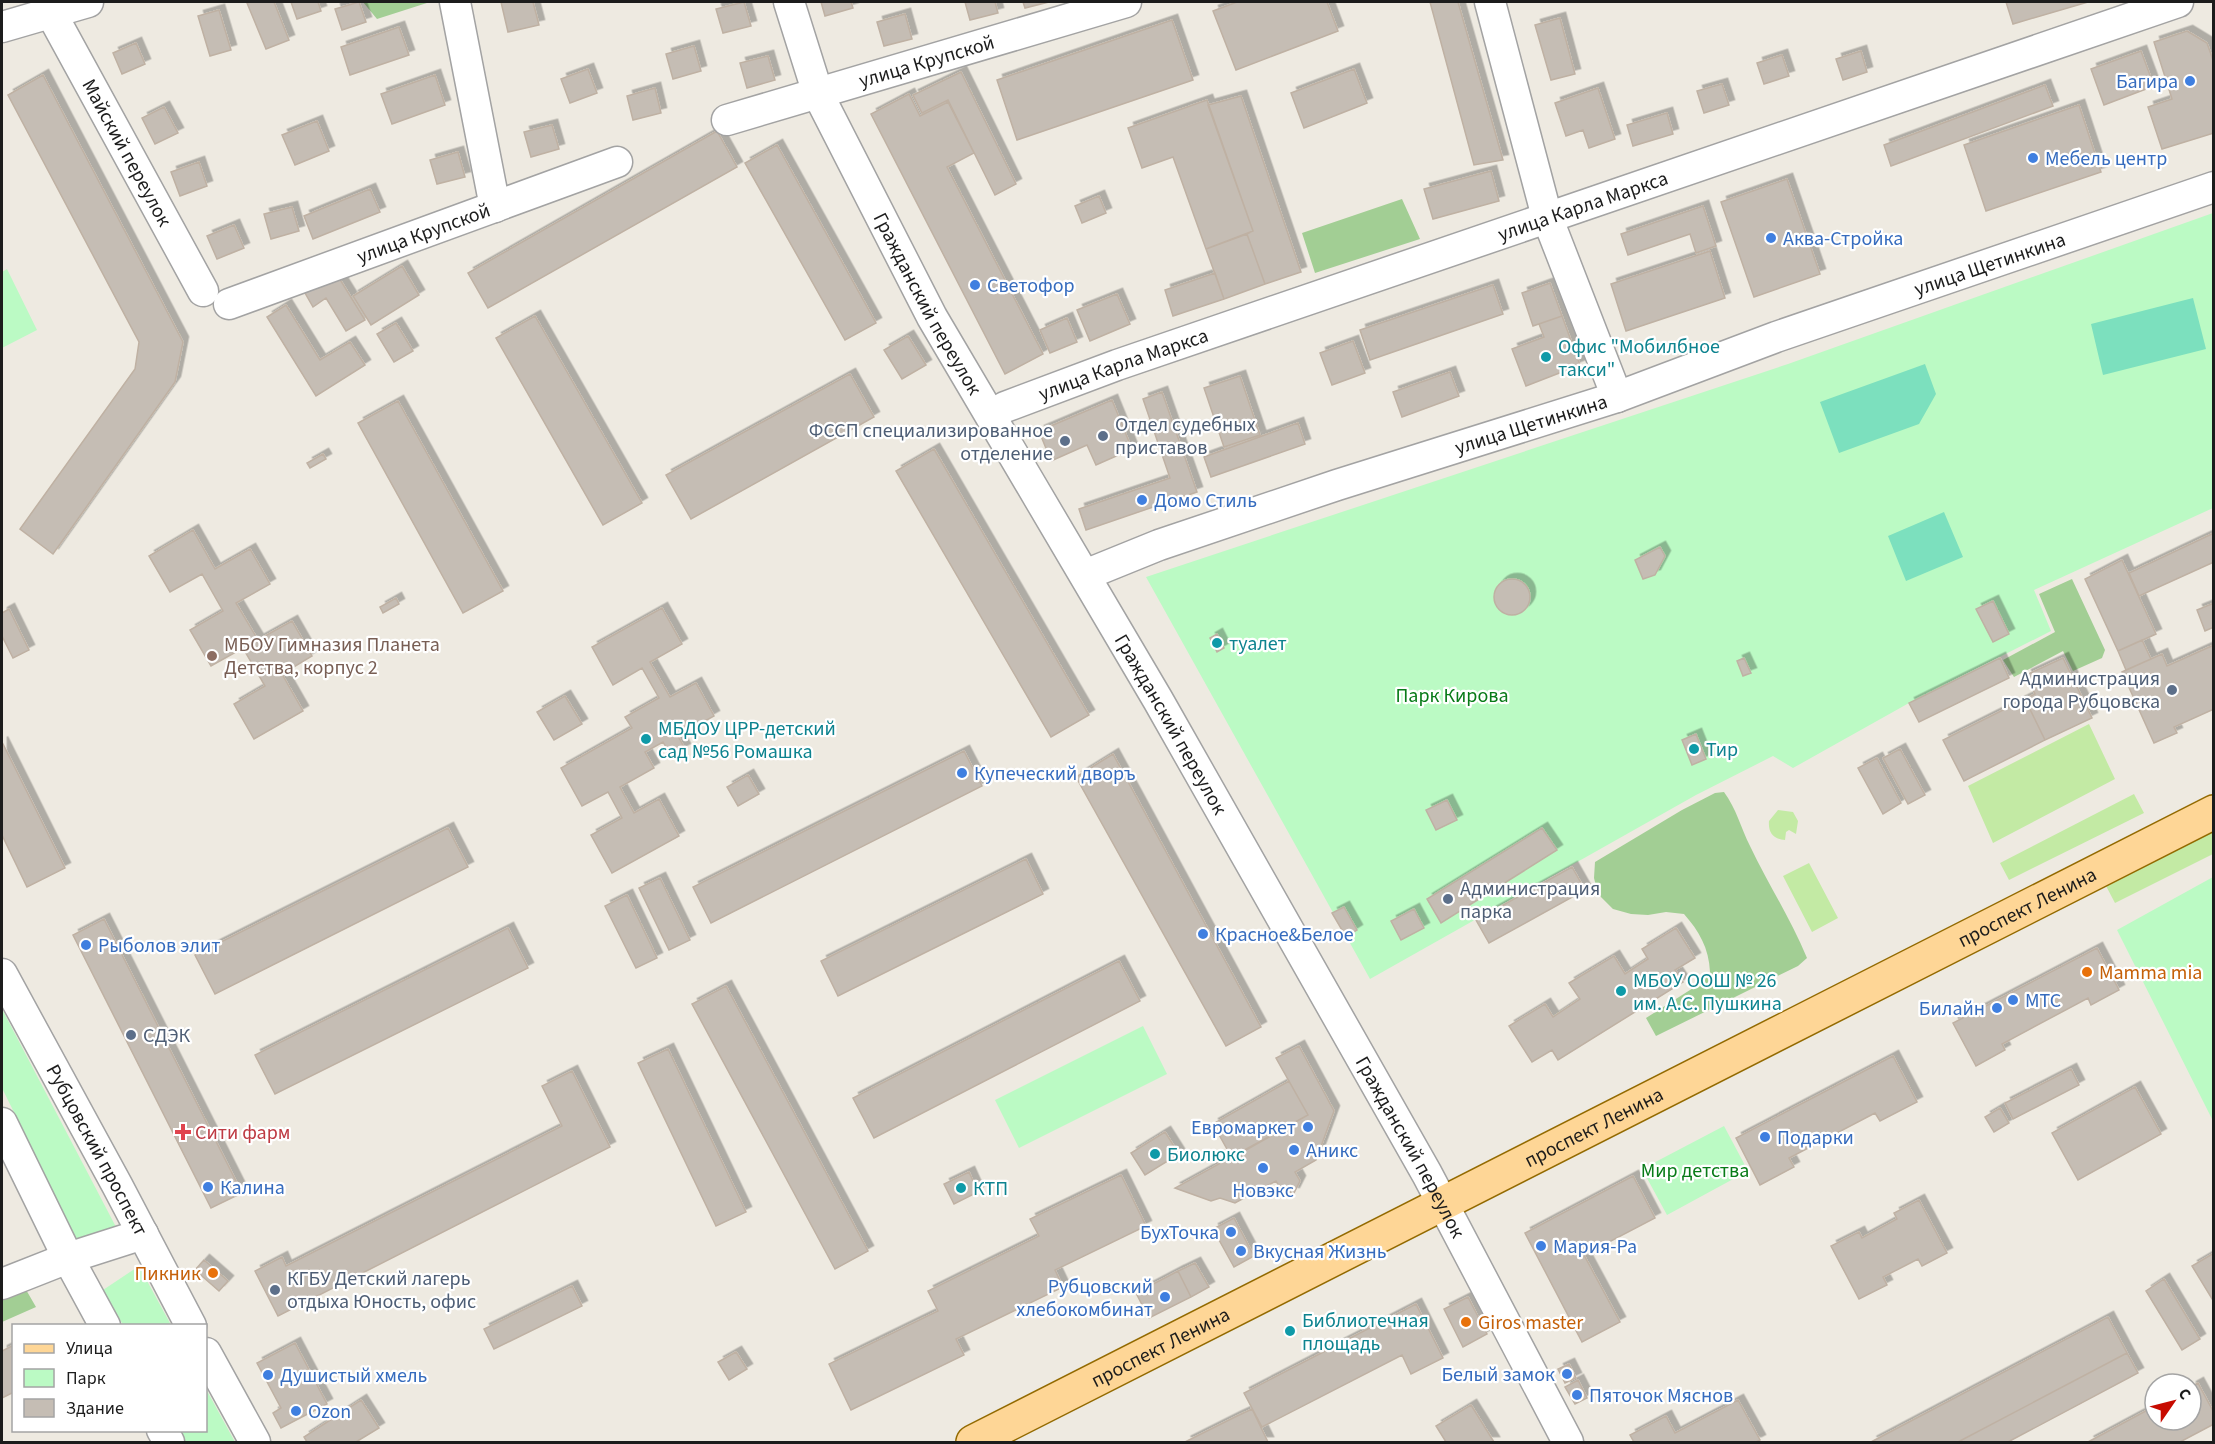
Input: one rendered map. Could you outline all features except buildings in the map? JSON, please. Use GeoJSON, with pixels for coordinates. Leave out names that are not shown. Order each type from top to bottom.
{"type":"FeatureCollection","features":[{"type":"Feature","properties":{"kind":"main road","name":"проспект Ленина"},"geometry":{"type":"LineString","coordinates":[[973,1443],[2214,812]]}},
{"type":"Feature","properties":{"kind":"street"},"geometry":{"type":"LineString","coordinates":[[2,27],[88,2]]}},
{"type":"Feature","properties":{"kind":"street"},"geometry":{"type":"LineString","coordinates":[[455,2],[495,207]]}},
{"type":"Feature","properties":{"kind":"street","name":"Гражданский переулок"},"geometry":{"type":"LineString","coordinates":[[789,2],[818,94],[932,317],[958,365],[991,415],[1158,700],[1443,1204],[1568,1443]]}},
{"type":"Feature","properties":{"kind":"street","name":"улица Крупской"},"geometry":{"type":"LineString","coordinates":[[727,120],[1126,2]]}},
{"type":"Feature","properties":{"kind":"street"},"geometry":{"type":"LineString","coordinates":[[1490,2],[1547,217],[1617,396]]}},
{"type":"Feature","properties":{"kind":"street","name":"улица Карла Маркса"},"geometry":{"type":"LineString","coordinates":[[991,415],[1005,407],[1117,365],[2178,2]]}},
{"type":"Feature","properties":{"kind":"street","name":"Майский переулок"},"geometry":{"type":"LineString","coordinates":[[51,13],[216,297]]}},
{"type":"Feature","properties":{"kind":"street","name":"улица Крупской"},"geometry":{"type":"LineString","coordinates":[[216,297],[495,207],[617,162]]}},
{"type":"Feature","properties":{"kind":"street","name":"улица Щетинкина"},"geometry":{"type":"LineString","coordinates":[[1084,575],[1159,544],[1617,396],[1776,338],[2214,187]]}},
{"type":"Feature","properties":{"kind":"street","name":"Рубцовский проспект"},"geometry":{"type":"LineString","coordinates":[[2,974],[190,1324]]}},
{"type":"Feature","properties":{"kind":"street"},"geometry":{"type":"LineString","coordinates":[[2,1123],[68,1258],[104,1324]]}},
{"type":"Feature","properties":{"kind":"street"},"geometry":{"type":"LineString","coordinates":[[2,1284],[68,1258],[143,1234]]}},
{"type":"Feature","properties":{"kind":"street"},"geometry":{"type":"LineString","coordinates":[[207,1355],[255,1443]]}},
{"type":"Feature","properties":{"kind":"green space"},"geometry":{"type":"Polygon","coordinates":[[[363,2],[430,2],[377,19],[363,2]]]}},
{"type":"Feature","properties":{"kind":"green space"},"geometry":{"type":"Polygon","coordinates":[[[1402,199],[1420,239],[1315,273],[1302,233],[1402,199]]]}},
{"type":"Feature","properties":{"kind":"green space","name":"Парк Кирова"},"geometry":{"type":"Polygon","coordinates":[[[2213,213],[2213,508],[2034,590],[2051,631],[1909,703],[1793,768],[1773,756],[1696,795],[1370,979],[1146,577],[1788,364],[2213,213]]]}},
{"type":"Feature","properties":{"kind":"green space"},"geometry":{"type":"Polygon","coordinates":[[[7,269],[37,330],[2,348],[2,272],[7,269]]]}},
{"type":"Feature","properties":{"kind":"green space"},"geometry":{"type":"Polygon","coordinates":[[[2193,298],[2206,349],[2103,375],[2091,324],[2193,298]]]}},
{"type":"Feature","properties":{"kind":"green space"},"geometry":{"type":"Polygon","coordinates":[[[1925,364],[1936,394],[1919,424],[1839,453],[1820,402],[1925,364]]]}},
{"type":"Feature","properties":{"kind":"green space"},"geometry":{"type":"Polygon","coordinates":[[[1944,512],[1963,557],[1906,581],[1888,536],[1944,512]]]}},
{"type":"Feature","properties":{"kind":"green space"},"geometry":{"type":"Polygon","coordinates":[[[2072,579],[2105,650],[2102,658],[2073,671],[2063,651],[2014,677],[2003,660],[2055,632],[2039,594],[2072,579]]]}},
{"type":"Feature","properties":{"kind":"green space"},"geometry":{"type":"Polygon","coordinates":[[[2089,724],[2115,779],[1993,843],[1968,786],[2089,724]]]}},
{"type":"Feature","properties":{"kind":"green space"},"geometry":{"type":"Polygon","coordinates":[[[1724,792],[1807,958],[1798,966],[1656,1036],[1646,1018],[1701,983],[1710,972],[1705,948],[1699,933],[1684,914],[1666,912],[1648,915],[1631,914],[1613,909],[1598,894],[1594,878],[1595,862],[1682,810],[1715,793],[1724,792]]]}},
{"type":"Feature","properties":{"kind":"green space"},"geometry":{"type":"Polygon","coordinates":[[[2134,794],[2144,813],[2009,880],[2000,863],[2134,794]]]}},
{"type":"Feature","properties":{"kind":"green space"},"geometry":{"type":"Polygon","coordinates":[[[1778,810],[1793,812],[1798,821],[1796,834],[1789,830],[1786,832],[1785,840],[1774,836],[1769,828],[1769,821],[1778,810]]]}},
{"type":"Feature","properties":{"kind":"green space"},"geometry":{"type":"Polygon","coordinates":[[[2213,830],[2213,854],[2115,903],[2105,884],[2213,830]]]}},
{"type":"Feature","properties":{"kind":"green space"},"geometry":{"type":"Polygon","coordinates":[[[1809,863],[1838,918],[1812,932],[1783,876],[1809,863]]]}},
{"type":"Feature","properties":{"kind":"green space"},"geometry":{"type":"Polygon","coordinates":[[[2213,877],[2213,1121],[2117,930],[2213,877]]]}},
{"type":"Feature","properties":{"kind":"green space"},"geometry":{"type":"Polygon","coordinates":[[[2,1009],[116,1227],[79,1244],[2,1088],[2,1009]]]}},
{"type":"Feature","properties":{"kind":"green space"},"geometry":{"type":"Polygon","coordinates":[[[1143,1026],[1167,1074],[1019,1148],[995,1100],[1143,1026]]]}},
{"type":"Feature","properties":{"kind":"green space","name":"Мир детства"},"geometry":{"type":"Polygon","coordinates":[[[1724,1126],[1748,1171],[1667,1215],[1642,1169],[1724,1126]]]}},
{"type":"Feature","properties":{"kind":"green space"},"geometry":{"type":"Polygon","coordinates":[[[139,1266],[170,1324],[122,1324],[103,1290],[139,1266]]]}},
{"type":"Feature","properties":{"kind":"green space"},"geometry":{"type":"Polygon","coordinates":[[[25,1288],[36,1307],[2,1322],[2,1299],[25,1288]]]}},
{"type":"Feature","properties":{"kind":"green space"},"geometry":{"type":"Polygon","coordinates":[[[207,1391],[235,1442],[186,1442],[180,1432],[207,1432],[207,1391]]]}},
{"type":"Feature","properties":{"kind":"place","name":"Багира"},"geometry":{"type":"Point","coordinates":[2190,81]}},
{"type":"Feature","properties":{"kind":"place","name":"Мебель центр"},"geometry":{"type":"Point","coordinates":[2033,158]}},
{"type":"Feature","properties":{"kind":"place","name":"Аква-Стройка"},"geometry":{"type":"Point","coordinates":[1771,238]}},
{"type":"Feature","properties":{"kind":"place","name":"Светофор"},"geometry":{"type":"Point","coordinates":[975,285]}},
{"type":"Feature","properties":{"kind":"place","name":"Офис \"Мобилбное такси\""},"geometry":{"type":"Point","coordinates":[1546,357]}},
{"type":"Feature","properties":{"kind":"place","name":"Отдел судебных приставов"},"geometry":{"type":"Point","coordinates":[1103,436]}},
{"type":"Feature","properties":{"kind":"place","name":"ФССП специализированное отделение"},"geometry":{"type":"Point","coordinates":[1065,441]}},
{"type":"Feature","properties":{"kind":"place","name":"Домо Стиль"},"geometry":{"type":"Point","coordinates":[1142,500]}},
{"type":"Feature","properties":{"kind":"place","name":"туалет"},"geometry":{"type":"Point","coordinates":[1217,643]}},
{"type":"Feature","properties":{"kind":"place","name":"МБОУ Гимназия Планета Детства, корпус 2"},"geometry":{"type":"Point","coordinates":[212,656]}},
{"type":"Feature","properties":{"kind":"place","name":"Администрация города Рубцовска"},"geometry":{"type":"Point","coordinates":[2172,690]}},
{"type":"Feature","properties":{"kind":"place","name":"МБДОУ ЦРР-детский сад №56 Ромашка"},"geometry":{"type":"Point","coordinates":[646,739]}},
{"type":"Feature","properties":{"kind":"place","name":"Тир"},"geometry":{"type":"Point","coordinates":[1694,749]}},
{"type":"Feature","properties":{"kind":"place","name":"Купеческий дворъ"},"geometry":{"type":"Point","coordinates":[962,773]}},
{"type":"Feature","properties":{"kind":"place","name":"Администрация парка"},"geometry":{"type":"Point","coordinates":[1448,899]}},
{"type":"Feature","properties":{"kind":"place","name":"Красное&Белое"},"geometry":{"type":"Point","coordinates":[1203,934]}},
{"type":"Feature","properties":{"kind":"place","name":"Рыболов элит"},"geometry":{"type":"Point","coordinates":[86,945]}},
{"type":"Feature","properties":{"kind":"place","name":"Mamma mia"},"geometry":{"type":"Point","coordinates":[2087,972]}},
{"type":"Feature","properties":{"kind":"place","name":"МБОУ ООШ № 26 им. А.С. Пушкина"},"geometry":{"type":"Point","coordinates":[1621,991]}},
{"type":"Feature","properties":{"kind":"place","name":"МТС"},"geometry":{"type":"Point","coordinates":[2013,1000]}},
{"type":"Feature","properties":{"kind":"place","name":"Билайн"},"geometry":{"type":"Point","coordinates":[1997,1008]}},
{"type":"Feature","properties":{"kind":"place","name":"СДЭК"},"geometry":{"type":"Point","coordinates":[131,1035]}},
{"type":"Feature","properties":{"kind":"place","name":"Евромаркет"},"geometry":{"type":"Point","coordinates":[1308,1127]}},
{"type":"Feature","properties":{"kind":"place","name":"Сити фарм"},"geometry":{"type":"Point","coordinates":[183,1132]}},
{"type":"Feature","properties":{"kind":"place","name":"Подарки"},"geometry":{"type":"Point","coordinates":[1765,1137]}},
{"type":"Feature","properties":{"kind":"place","name":"Аникс"},"geometry":{"type":"Point","coordinates":[1294,1150]}},
{"type":"Feature","properties":{"kind":"place","name":"Биолюкс"},"geometry":{"type":"Point","coordinates":[1155,1154]}},
{"type":"Feature","properties":{"kind":"place","name":"Новэкс"},"geometry":{"type":"Point","coordinates":[1263,1168]}},
{"type":"Feature","properties":{"kind":"place","name":"Калина"},"geometry":{"type":"Point","coordinates":[208,1187]}},
{"type":"Feature","properties":{"kind":"place","name":"КТП"},"geometry":{"type":"Point","coordinates":[961,1188]}},
{"type":"Feature","properties":{"kind":"place","name":"БухТочка"},"geometry":{"type":"Point","coordinates":[1231,1232]}},
{"type":"Feature","properties":{"kind":"place","name":"Мария-Ра"},"geometry":{"type":"Point","coordinates":[1541,1246]}},
{"type":"Feature","properties":{"kind":"place","name":"Вкусная Жизнь"},"geometry":{"type":"Point","coordinates":[1241,1251]}},
{"type":"Feature","properties":{"kind":"place","name":"Пикник"},"geometry":{"type":"Point","coordinates":[213,1273]}},
{"type":"Feature","properties":{"kind":"place","name":"КГБУ Детский лагерь отдыха Юность, офис"},"geometry":{"type":"Point","coordinates":[275,1290]}},
{"type":"Feature","properties":{"kind":"place","name":"Рубцовский хлебокомбинат"},"geometry":{"type":"Point","coordinates":[1165,1297]}},
{"type":"Feature","properties":{"kind":"place","name":"Giros master"},"geometry":{"type":"Point","coordinates":[1466,1322]}},
{"type":"Feature","properties":{"kind":"place","name":"Библиотечная площадь"},"geometry":{"type":"Point","coordinates":[1290,1331]}},
{"type":"Feature","properties":{"kind":"place","name":"Белый замок"},"geometry":{"type":"Point","coordinates":[1567,1374]}},
{"type":"Feature","properties":{"kind":"place","name":"Душистый хмель"},"geometry":{"type":"Point","coordinates":[268,1375]}},
{"type":"Feature","properties":{"kind":"place","name":"Пяточок Мяснов"},"geometry":{"type":"Point","coordinates":[1577,1395]}},
{"type":"Feature","properties":{"kind":"place","name":"Ozon"},"geometry":{"type":"Point","coordinates":[296,1411]}}]}
